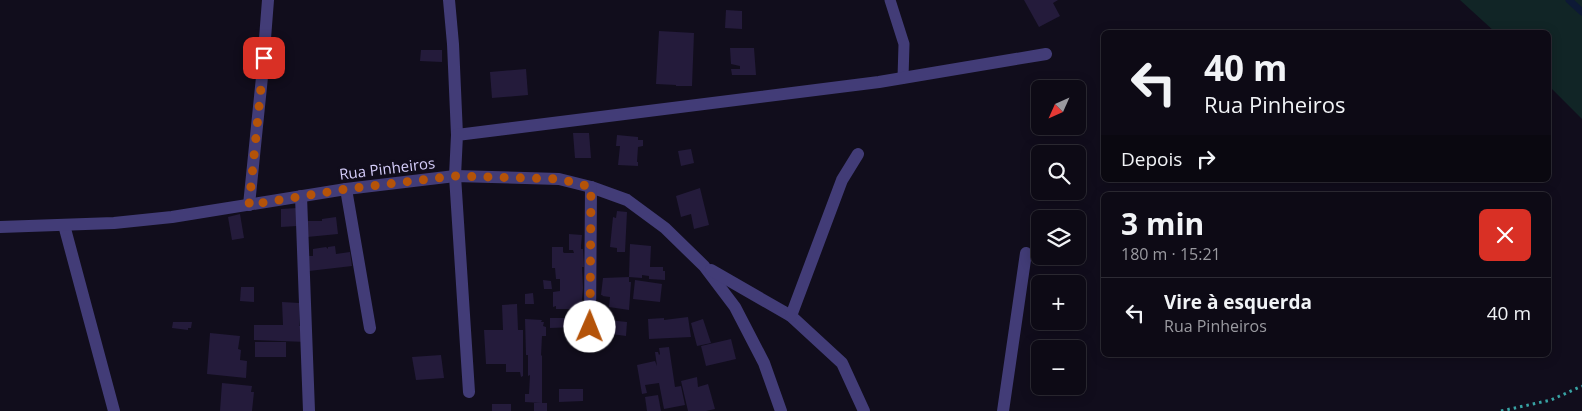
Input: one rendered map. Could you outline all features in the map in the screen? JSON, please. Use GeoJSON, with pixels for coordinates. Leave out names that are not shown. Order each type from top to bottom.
{"type":"FeatureCollection","features":[{"type":"Feature","properties":{"kind":"street"},"geometry":{"type":"LineString","coordinates":[[249,205],[268,0]]}},
{"type":"Feature","properties":{"kind":"street"},"geometry":{"type":"LineString","coordinates":[[449,0],[457,135],[455,176],[469,392]]}},
{"type":"Feature","properties":{"kind":"street"},"geometry":{"type":"LineString","coordinates":[[457,135],[903,78],[1046,54]]}},
{"type":"Feature","properties":{"kind":"street"},"geometry":{"type":"LineString","coordinates":[[791,316],[842,180],[858,154]]}},
{"type":"Feature","properties":{"kind":"street","name":"Rua Pinheiros"},"geometry":{"type":"LineString","coordinates":[[0,227],[114,223],[172,217],[346,189],[455,176],[560,179],[591,187],[627,200],[665,228],[704,266],[735,306],[764,362],[781,411]]}},
{"type":"Feature","properties":{"kind":"street"},"geometry":{"type":"LineString","coordinates":[[590,327],[591,187]]}},
{"type":"Feature","properties":{"kind":"street"},"geometry":{"type":"LineString","coordinates":[[346,189],[370,328]]}},
{"type":"Feature","properties":{"kind":"street"},"geometry":{"type":"LineString","coordinates":[[301,196],[309,411]]}},
{"type":"Feature","properties":{"kind":"street"},"geometry":{"type":"LineString","coordinates":[[64,225],[114,411]]}},
{"type":"Feature","properties":{"kind":"street"},"geometry":{"type":"LineString","coordinates":[[1003,411],[1026,253]]}},
{"type":"Feature","properties":{"kind":"street"},"geometry":{"type":"LineString","coordinates":[[704,266],[791,316],[842,363],[864,411]]}},
{"type":"Feature","properties":{"kind":"lane"},"geometry":{"type":"LineString","coordinates":[[890,0],[904,44],[903,78]]}},
{"type":"Feature","properties":{"kind":"path"},"geometry":{"type":"LineString","coordinates":[[1501,411],[1551,400],[1582,386]]}},
{"type":"Feature","properties":{"kind":"green space"},"geometry":{"type":"Polygon","coordinates":[[[1460,0],[1582,0],[1582,119],[1551,88],[1551,30],[1493,30],[1460,0]]]}},
{"type":"Feature","properties":{"kind":"building"},"geometry":{"type":"Polygon","coordinates":[[[1024,0],[1058,0],[1053,3],[1060,16],[1039,27],[1024,0]]]}},
{"type":"Feature","properties":{"kind":"building"},"geometry":{"type":"Polygon","coordinates":[[[726,10],[742,11],[742,29],[725,28],[726,10]]]}},
{"type":"Feature","properties":{"kind":"building"},"geometry":{"type":"Polygon","coordinates":[[[659,31],[694,33],[692,86],[656,84],[659,31]]]}},
{"type":"Feature","properties":{"kind":"building"},"geometry":{"type":"Polygon","coordinates":[[[730,48],[754,48],[756,75],[732,75],[731,69],[740,69],[740,66],[731,64],[730,48]]]}},
{"type":"Feature","properties":{"kind":"building"},"geometry":{"type":"Polygon","coordinates":[[[421,50],[442,50],[442,62],[420,61],[421,50]]]}},
{"type":"Feature","properties":{"kind":"building"},"geometry":{"type":"Polygon","coordinates":[[[526,69],[528,95],[492,98],[490,72],[526,69]]]}},
{"type":"Feature","properties":{"kind":"building"},"geometry":{"type":"Polygon","coordinates":[[[573,133],[589,133],[591,158],[575,158],[573,133]]]}},
{"type":"Feature","properties":{"kind":"building"},"geometry":{"type":"Polygon","coordinates":[[[617,135],[638,137],[638,140],[643,140],[643,146],[638,147],[638,166],[618,165],[620,146],[616,146],[617,135]]]}},
{"type":"Feature","properties":{"kind":"building"},"geometry":{"type":"Polygon","coordinates":[[[691,149],[694,163],[681,166],[678,151],[691,149]]]}},
{"type":"Feature","properties":{"kind":"building"},"geometry":{"type":"Polygon","coordinates":[[[700,188],[709,225],[694,229],[691,214],[681,217],[676,196],[700,188]]]}},
{"type":"Feature","properties":{"kind":"building"},"geometry":{"type":"Polygon","coordinates":[[[297,208],[297,226],[281,227],[281,209],[297,208]]]}},
{"type":"Feature","properties":{"kind":"building"},"geometry":{"type":"Polygon","coordinates":[[[617,211],[627,212],[625,252],[617,252],[617,248],[610,247],[613,217],[616,218],[617,211]]]}},
{"type":"Feature","properties":{"kind":"building"},"geometry":{"type":"Polygon","coordinates":[[[240,214],[244,238],[232,240],[228,217],[240,214]]]}},
{"type":"Feature","properties":{"kind":"building"},"geometry":{"type":"Polygon","coordinates":[[[336,217],[338,234],[307,237],[306,221],[322,221],[322,219],[336,217]]]}},
{"type":"Feature","properties":{"kind":"building"},"geometry":{"type":"Polygon","coordinates":[[[569,234],[582,235],[581,249],[583,249],[584,267],[582,267],[581,309],[556,309],[556,306],[553,307],[553,292],[560,291],[560,279],[556,279],[555,268],[552,268],[552,247],[563,247],[564,253],[574,253],[573,250],[569,250],[569,234]]]}},
{"type":"Feature","properties":{"kind":"building"},"geometry":{"type":"Polygon","coordinates":[[[630,244],[651,246],[650,267],[663,267],[665,280],[649,279],[649,276],[642,275],[642,278],[629,277],[630,244]]]}},
{"type":"Feature","properties":{"kind":"building"},"geometry":{"type":"Polygon","coordinates":[[[335,246],[336,254],[350,252],[352,266],[309,271],[308,256],[313,256],[313,249],[326,247],[328,249],[328,247],[335,246]]]}},
{"type":"Feature","properties":{"kind":"building"},"geometry":{"type":"Polygon","coordinates":[[[629,277],[629,282],[631,282],[629,310],[609,307],[610,297],[601,295],[603,278],[629,277]]]}},
{"type":"Feature","properties":{"kind":"building"},"geometry":{"type":"Polygon","coordinates":[[[543,280],[551,281],[552,289],[544,289],[543,280]]]}},
{"type":"Feature","properties":{"kind":"building"},"geometry":{"type":"Polygon","coordinates":[[[635,280],[662,284],[660,302],[633,299],[635,280]]]}},
{"type":"Feature","properties":{"kind":"building"},"geometry":{"type":"Polygon","coordinates":[[[241,287],[254,287],[254,302],[240,301],[241,287]]]}},
{"type":"Feature","properties":{"kind":"building"},"geometry":{"type":"Polygon","coordinates":[[[533,293],[534,304],[525,304],[525,294],[533,293]]]}},
{"type":"Feature","properties":{"kind":"building"},"geometry":{"type":"Polygon","coordinates":[[[282,302],[299,303],[299,326],[307,326],[307,342],[254,340],[254,325],[283,325],[282,302]]]}},
{"type":"Feature","properties":{"kind":"building"},"geometry":{"type":"Polygon","coordinates":[[[517,304],[518,330],[523,330],[523,376],[521,377],[520,372],[506,372],[506,364],[486,364],[484,330],[503,330],[502,305],[517,304]]]}},
{"type":"Feature","properties":{"kind":"building"},"geometry":{"type":"Polygon","coordinates":[[[688,317],[691,337],[649,339],[648,319],[664,318],[664,320],[688,317]]]}},
{"type":"Feature","properties":{"kind":"building"},"geometry":{"type":"Polygon","coordinates":[[[550,318],[577,318],[578,324],[576,324],[576,327],[550,328],[550,318]]]}},
{"type":"Feature","properties":{"kind":"building"},"geometry":{"type":"Polygon","coordinates":[[[589,318],[627,322],[626,336],[590,331],[589,318]]]}},
{"type":"Feature","properties":{"kind":"building"},"geometry":{"type":"Polygon","coordinates":[[[525,319],[542,320],[541,322],[544,322],[543,326],[546,327],[546,336],[542,336],[541,356],[542,403],[547,403],[547,411],[534,411],[534,403],[541,403],[525,402],[525,394],[529,394],[530,375],[528,376],[525,319]]]}},
{"type":"Feature","properties":{"kind":"building"},"geometry":{"type":"Polygon","coordinates":[[[703,319],[711,343],[697,346],[691,323],[703,319]]]}},
{"type":"Feature","properties":{"kind":"building"},"geometry":{"type":"Polygon","coordinates":[[[173,322],[192,322],[191,328],[188,328],[188,330],[172,328],[173,322]]]}},
{"type":"Feature","properties":{"kind":"building"},"geometry":{"type":"Polygon","coordinates":[[[210,333],[240,336],[238,349],[241,350],[240,360],[247,361],[246,378],[207,374],[210,333]]]}},
{"type":"Feature","properties":{"kind":"building"},"geometry":{"type":"Polygon","coordinates":[[[731,339],[736,359],[706,366],[701,346],[731,339]]]}},
{"type":"Feature","properties":{"kind":"building"},"geometry":{"type":"Polygon","coordinates":[[[255,342],[286,342],[286,357],[255,357],[255,342]]]}},
{"type":"Feature","properties":{"kind":"building"},"geometry":{"type":"Polygon","coordinates":[[[669,347],[675,387],[681,386],[685,405],[664,409],[659,383],[645,385],[647,393],[642,394],[637,365],[655,361],[657,366],[655,352],[658,352],[659,355],[659,348],[669,347]]]}},
{"type":"Feature","properties":{"kind":"building"},"geometry":{"type":"Polygon","coordinates":[[[441,355],[444,378],[416,380],[412,357],[441,355]]]}},
{"type":"Feature","properties":{"kind":"building"},"geometry":{"type":"Polygon","coordinates":[[[697,377],[698,387],[708,384],[715,409],[688,411],[681,381],[697,377]]]}},
{"type":"Feature","properties":{"kind":"building"},"geometry":{"type":"Polygon","coordinates":[[[222,383],[252,386],[251,392],[254,392],[252,411],[220,411],[222,383]]]}},
{"type":"Feature","properties":{"kind":"building"},"geometry":{"type":"Polygon","coordinates":[[[559,389],[583,389],[583,401],[559,402],[559,389]]]}},
{"type":"Feature","properties":{"kind":"building"},"geometry":{"type":"Polygon","coordinates":[[[658,395],[661,411],[647,411],[645,397],[658,395]]]}},
{"type":"Feature","properties":{"kind":"building"},"geometry":{"type":"Polygon","coordinates":[[[492,404],[511,404],[511,411],[492,411],[492,404]]]}},
{"type":"Feature","properties":{"kind":"waterway"},"geometry":{"type":"LineString","coordinates":[[1569,0],[1582,12]]}},
{"type":"Feature","properties":{"kind":"route"},"geometry":{"type":"LineString","coordinates":[[264,58],[249,205],[346,189],[455,176],[560,179],[591,187],[590,327]]}}]}
